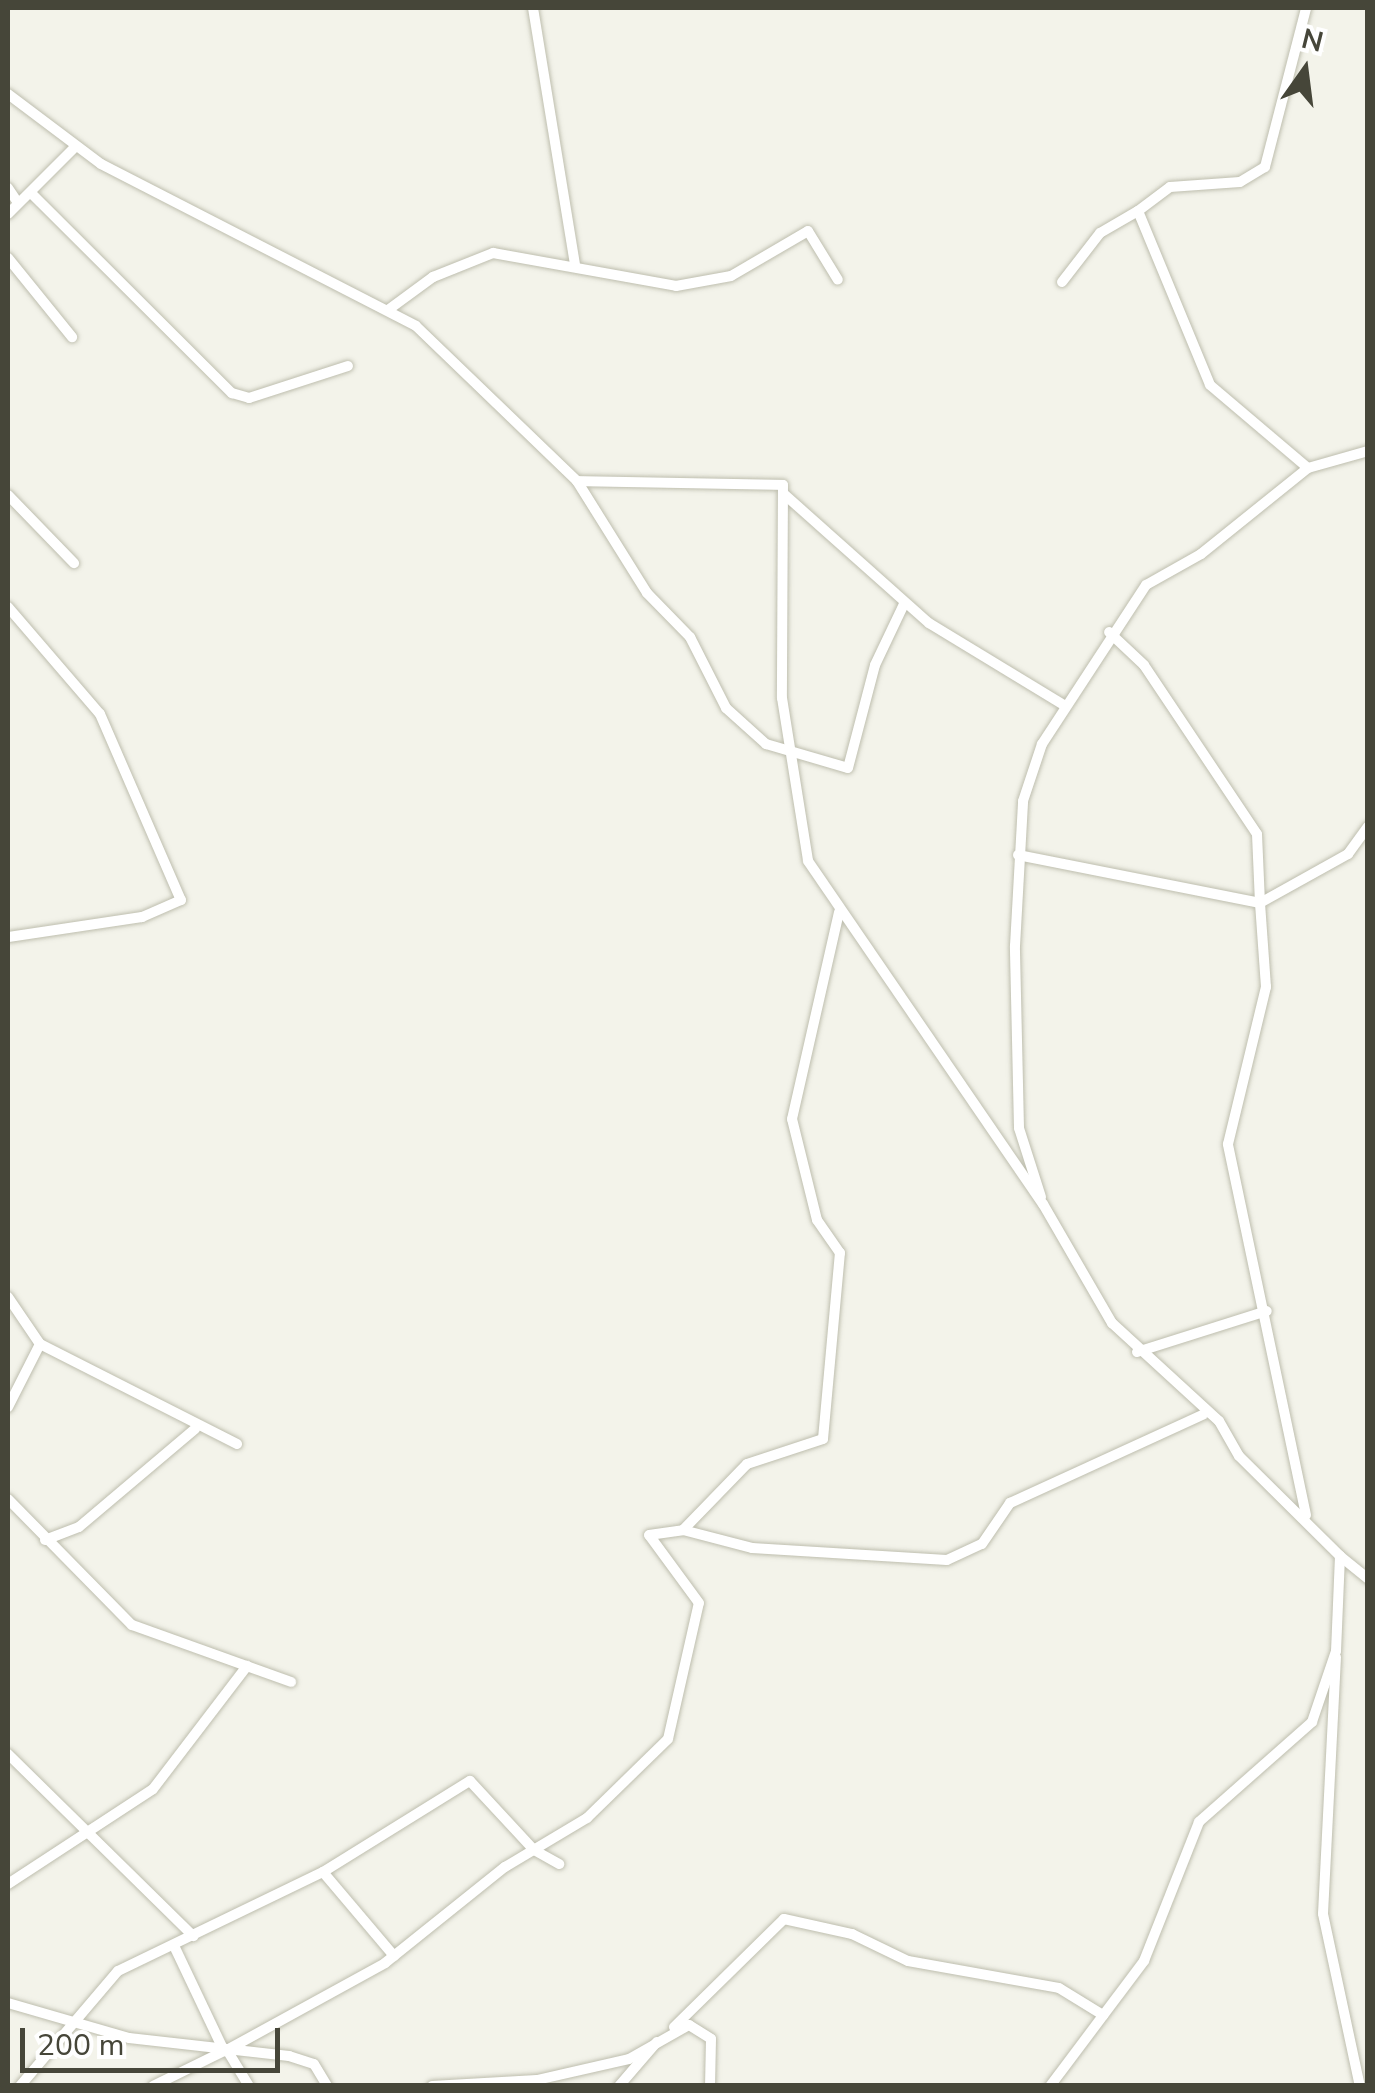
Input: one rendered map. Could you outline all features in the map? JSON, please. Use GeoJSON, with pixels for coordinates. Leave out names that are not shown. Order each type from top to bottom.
{"type":"FeatureCollection","features":[{"type":"Feature","properties":{"kind":"street"},"geometry":{"type":"LineString","coordinates":[[533,8],[575,265]]}},
{"type":"Feature","properties":{"kind":"street"},"geometry":{"type":"LineString","coordinates":[[1062,282],[1100,233],[1170,187],[1240,182],[1265,166],[1306,8]]}},
{"type":"Feature","properties":{"kind":"street"},"geometry":{"type":"LineString","coordinates":[[8,94],[74,148],[388,310],[578,481],[647,593],[690,637],[726,708],[788,753],[848,768],[875,665],[904,604]]}},
{"type":"Feature","properties":{"kind":"street"},"geometry":{"type":"LineString","coordinates":[[8,214],[74,148]]}},
{"type":"Feature","properties":{"kind":"street"},"geometry":{"type":"LineString","coordinates":[[8,188],[18,203]]}},
{"type":"Feature","properties":{"kind":"street"},"geometry":{"type":"LineString","coordinates":[[31,192],[232,394],[248,398],[348,366]]}},
{"type":"Feature","properties":{"kind":"street"},"geometry":{"type":"LineString","coordinates":[[1138,210],[1210,385],[1308,468]]}},
{"type":"Feature","properties":{"kind":"street"},"geometry":{"type":"LineString","coordinates":[[388,310],[433,277],[493,253],[676,286],[706,282],[808,232],[838,280]]}},
{"type":"Feature","properties":{"kind":"street"},"geometry":{"type":"LineString","coordinates":[[8,258],[72,337]]}},
{"type":"Feature","properties":{"kind":"street"},"geometry":{"type":"LineString","coordinates":[[1043,1204],[1018,1112],[1018,855],[1028,780],[1064,705],[1109,632],[1146,585],[1207,550],[1308,468],[1368,451]]}},
{"type":"Feature","properties":{"kind":"street"},"geometry":{"type":"LineString","coordinates":[[578,481],[784,485],[788,753],[806,854],[839,912],[1043,1204],[1137,1352],[1306,1515],[1340,1556],[1368,1578]]}},
{"type":"Feature","properties":{"kind":"street"},"geometry":{"type":"LineString","coordinates":[[784,494],[904,604],[1064,705]]}},
{"type":"Feature","properties":{"kind":"street"},"geometry":{"type":"LineString","coordinates":[[8,495],[74,562]]}},
{"type":"Feature","properties":{"kind":"street"},"geometry":{"type":"LineString","coordinates":[[8,607],[100,714],[181,900],[142,916],[8,937]]}},
{"type":"Feature","properties":{"kind":"street"},"geometry":{"type":"LineString","coordinates":[[1109,632],[1144,664],[1257,834],[1266,987],[1228,1144],[1267,1311],[1306,1515]]}},
{"type":"Feature","properties":{"kind":"street"},"geometry":{"type":"LineString","coordinates":[[1018,855],[1260,902],[1348,854],[1368,826]]}},
{"type":"Feature","properties":{"kind":"street"},"geometry":{"type":"LineString","coordinates":[[683,1530],[741,1468],[823,1440],[840,1253],[817,1220],[792,1119],[839,912]]}},
{"type":"Feature","properties":{"kind":"street"},"geometry":{"type":"LineString","coordinates":[[8,1297],[40,1344],[195,1429],[238,1444]]}},
{"type":"Feature","properties":{"kind":"street"},"geometry":{"type":"LineString","coordinates":[[1137,1352],[1267,1311]]}},
{"type":"Feature","properties":{"kind":"street"},"geometry":{"type":"LineString","coordinates":[[8,1407],[40,1344]]}},
{"type":"Feature","properties":{"kind":"street"},"geometry":{"type":"LineString","coordinates":[[154,2086],[394,1956],[534,1850],[615,1795],[668,1739],[699,1603],[648,1537],[683,1530],[752,1548],[947,1560],[982,1544],[1010,1503],[1204,1414]]}},
{"type":"Feature","properties":{"kind":"street"},"geometry":{"type":"LineString","coordinates":[[45,1540],[79,1528],[195,1429]]}},
{"type":"Feature","properties":{"kind":"street"},"geometry":{"type":"LineString","coordinates":[[8,1499],[136,1628],[291,1682]]}},
{"type":"Feature","properties":{"kind":"street"},"geometry":{"type":"LineString","coordinates":[[1340,1556],[1323,1914],[1360,2086]]}},
{"type":"Feature","properties":{"kind":"street"},"geometry":{"type":"LineString","coordinates":[[1050,2086],[1144,1961],[1200,1822],[1297,1743],[1336,1651]]}},
{"type":"Feature","properties":{"kind":"street"},"geometry":{"type":"LineString","coordinates":[[8,1884],[154,1789],[247,1666]]}},
{"type":"Feature","properties":{"kind":"street"},"geometry":{"type":"LineString","coordinates":[[8,1754],[87,1836],[194,1936]]}},
{"type":"Feature","properties":{"kind":"street"},"geometry":{"type":"LineString","coordinates":[[20,2086],[118,1971],[174,1948],[323,1872],[470,1781],[534,1850],[560,1864]]}},
{"type":"Feature","properties":{"kind":"street"},"geometry":{"type":"LineString","coordinates":[[323,1872],[394,1956]]}},
{"type":"Feature","properties":{"kind":"street"},"geometry":{"type":"LineString","coordinates":[[432,2086],[537,2080],[629,2059],[674,2027],[784,1919],[852,1934],[908,1960],[1059,1988],[1104,2016]]}},
{"type":"Feature","properties":{"kind":"street"},"geometry":{"type":"LineString","coordinates":[[174,1948],[226,2050],[249,2086]]}},
{"type":"Feature","properties":{"kind":"street"},"geometry":{"type":"LineString","coordinates":[[8,2003],[69,2024],[306,2060],[327,2086]]}},
{"type":"Feature","properties":{"kind":"street"},"geometry":{"type":"LineString","coordinates":[[674,2027],[708,2033],[710,2086]]}},
{"type":"Feature","properties":{"kind":"street"},"geometry":{"type":"LineString","coordinates":[[619,2086],[656,2042]]}}]}
